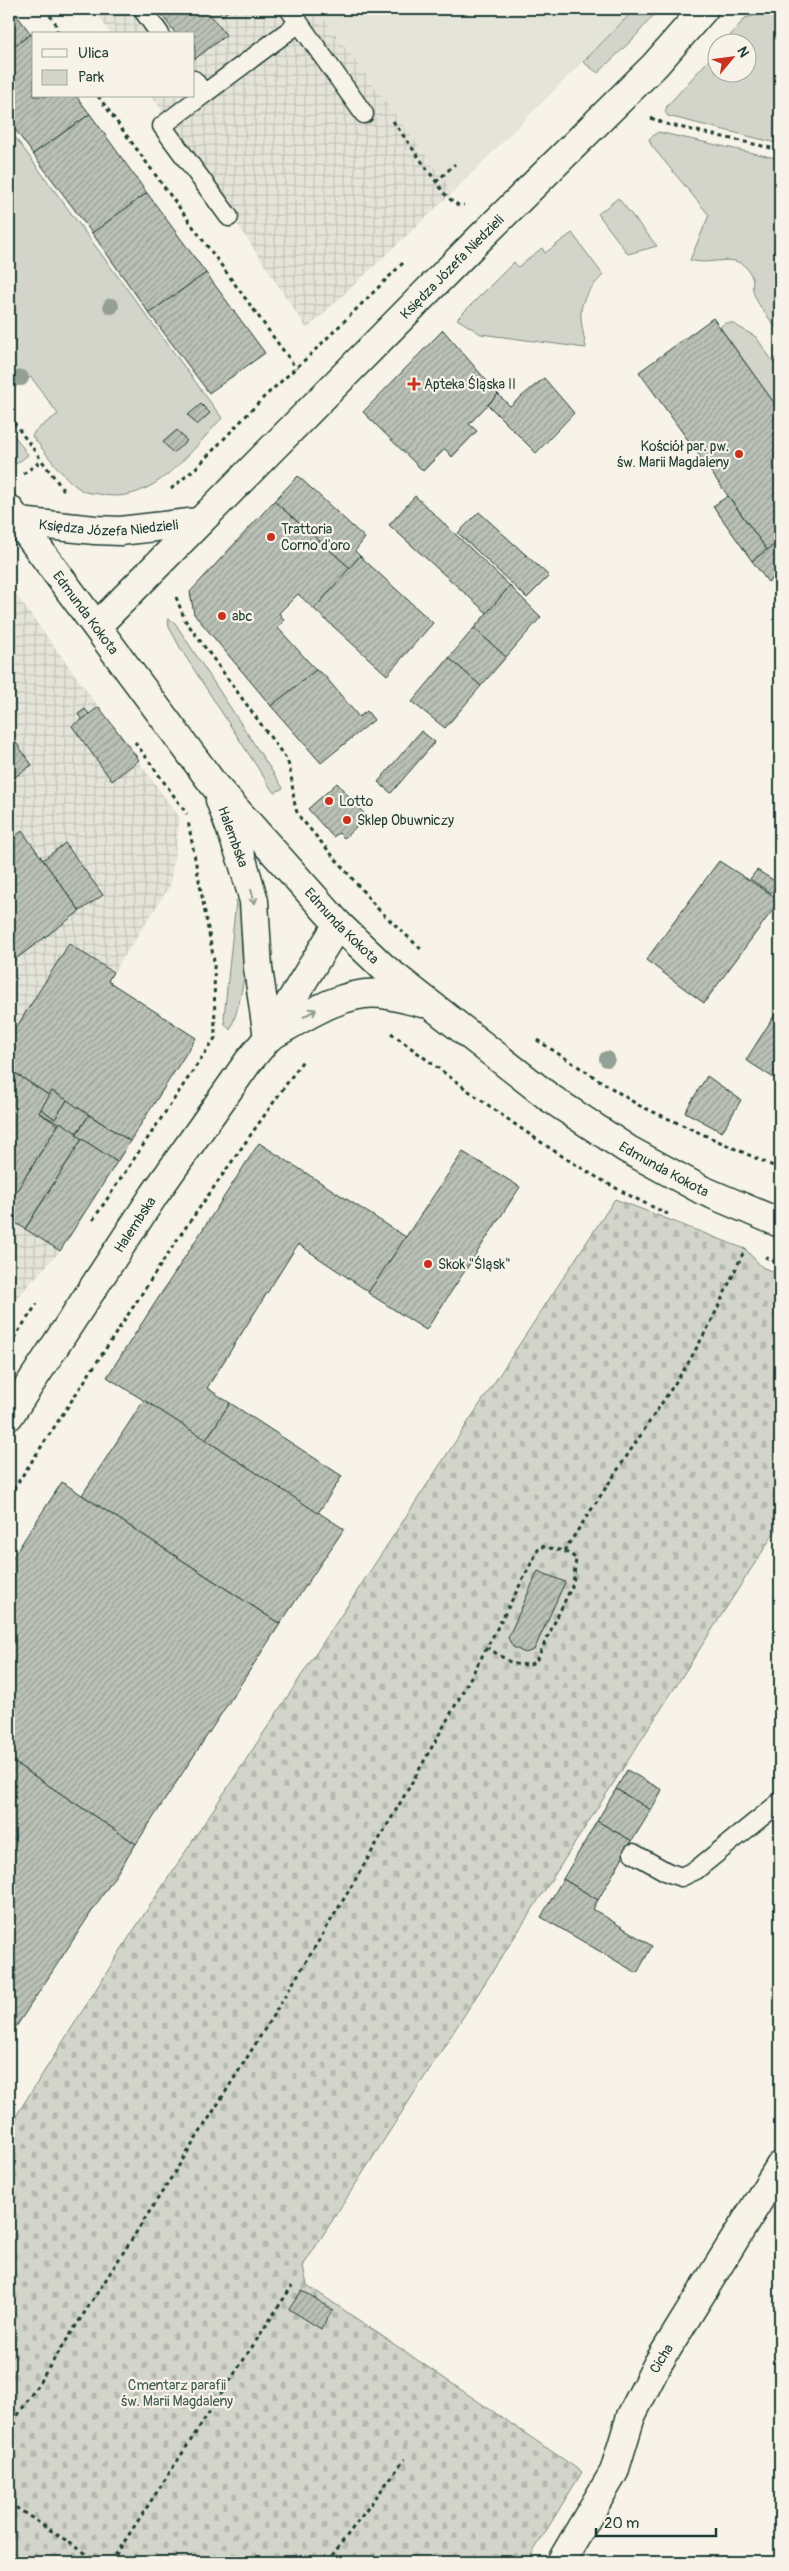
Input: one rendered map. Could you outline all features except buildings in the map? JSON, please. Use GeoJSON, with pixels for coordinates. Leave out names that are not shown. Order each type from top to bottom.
{"type":"FeatureCollection","features":[{"type":"Feature","properties":{"kind":"street","name":"Księdza Józefa Niedzieli"},"geometry":{"type":"LineString","coordinates":[[98,626],[198,522],[655,65],[704,9]]}},
{"type":"Feature","properties":{"kind":"street","name":"Księdza Józefa Niedzieli"},"geometry":{"type":"LineString","coordinates":[[14,516],[95,530],[120,530],[198,522]]}},
{"type":"Feature","properties":{"kind":"street","name":"Edmunda Kokota"},"geometry":{"type":"LineString","coordinates":[[14,516],[98,626],[214,785],[338,924],[384,968],[550,1098],[642,1159],[702,1190],[780,1223]]}},
{"type":"Feature","properties":{"kind":"street","name":"Halembska"},"geometry":{"type":"LineString","coordinates":[[214,785],[243,863],[254,901],[258,968],[268,1038]]}},
{"type":"Feature","properties":{"kind":"street","name":"Halembska"},"geometry":{"type":"LineString","coordinates":[[9,1416],[154,1195],[248,1062],[268,1038],[338,924]]}},
{"type":"Feature","properties":{"kind":"street","name":"Halembska"},"geometry":{"type":"LineString","coordinates":[[268,1038],[317,1009],[348,998],[380,993],[429,1005]]}},
{"type":"Feature","properties":{"kind":"street","name":"Cicha"},"geometry":{"type":"LineString","coordinates":[[561,2562],[614,2472],[631,2416],[657,2365],[780,2166]]}},
{"type":"Feature","properties":{"kind":"lane"},"geometry":{"type":"LineString","coordinates":[[142,9],[159,32]]}},
{"type":"Feature","properties":{"kind":"lane"},"geometry":{"type":"LineString","coordinates":[[229,217],[162,126],[204,94],[294,16],[364,114]]}},
{"type":"Feature","properties":{"kind":"lane"},"geometry":{"type":"LineString","coordinates":[[195,81],[204,94]]}},
{"type":"Feature","properties":{"kind":"lane"},"geometry":{"type":"LineString","coordinates":[[633,1853],[667,1872],[681,1877],[696,1870],[780,1802]]}},
{"type":"Feature","properties":{"kind":"path"},"geometry":{"type":"LineString","coordinates":[[45,9],[55,22],[58,32]]}},
{"type":"Feature","properties":{"kind":"path"},"geometry":{"type":"LineString","coordinates":[[745,9],[751,11],[764,9]]}},
{"type":"Feature","properties":{"kind":"path"},"geometry":{"type":"LineString","coordinates":[[99,98],[296,368]]}},
{"type":"Feature","properties":{"kind":"path"},"geometry":{"type":"LineString","coordinates":[[388,114],[451,202],[458,205],[472,204]]}},
{"type":"Feature","properties":{"kind":"path"},"geometry":{"type":"LineString","coordinates":[[651,118],[666,124],[780,150]]}},
{"type":"Feature","properties":{"kind":"path"},"geometry":{"type":"LineString","coordinates":[[436,182],[455,164]]}},
{"type":"Feature","properties":{"kind":"path"},"geometry":{"type":"LineString","coordinates":[[9,416],[41,461],[23,474]]}},
{"type":"Feature","properties":{"kind":"path"},"geometry":{"type":"LineString","coordinates":[[170,592],[176,597],[185,620],[287,760],[293,773],[294,806],[298,815],[379,910],[425,952]]}},
{"type":"Feature","properties":{"kind":"path"},"geometry":{"type":"LineString","coordinates":[[88,1228],[215,1038],[214,961],[187,815],[134,741]]}},
{"type":"Feature","properties":{"kind":"path"},"geometry":{"type":"LineString","coordinates":[[534,1038],[557,1055],[638,1105],[780,1169]]}},
{"type":"Feature","properties":{"kind":"path"},"geometry":{"type":"LineString","coordinates":[[9,1496],[179,1237],[282,1088]]}},
{"type":"Feature","properties":{"kind":"path"},"geometry":{"type":"LineString","coordinates":[[564,1551],[688,1364],[711,1322],[745,1249]]}},
{"type":"Feature","properties":{"kind":"path"},"geometry":{"type":"LineString","coordinates":[[9,1345],[40,1300]]}},
{"type":"Feature","properties":{"kind":"path"},"geometry":{"type":"LineString","coordinates":[[9,2429],[159,2197],[356,1882],[488,1648],[540,1546],[564,1551],[576,1558],[573,1584],[537,1659],[530,1665],[513,1664],[488,1648]]}},
{"type":"Feature","properties":{"kind":"path"},"geometry":{"type":"LineString","coordinates":[[111,2562],[292,2286]]}},
{"type":"Feature","properties":{"kind":"path"},"geometry":{"type":"LineString","coordinates":[[327,2562],[405,2459]]}},
{"type":"Feature","properties":{"kind":"path"},"geometry":{"type":"LineString","coordinates":[[9,2503],[99,2562]]}},
{"type":"Feature","properties":{"kind":"shaded area"},"geometry":{"type":"Polygon","coordinates":[[[94,9],[317,9],[453,192],[307,329],[153,98],[195,98],[195,32],[110,32],[94,9]]]}},
{"type":"Feature","properties":{"kind":"shaded area"},"geometry":{"type":"Polygon","coordinates":[[[317,9],[635,9],[453,192],[317,9]]]}},
{"type":"Feature","properties":{"kind":"shaded area"},"geometry":{"type":"Polygon","coordinates":[[[9,585],[180,818],[170,886],[108,981],[196,1038],[60,1251],[9,1306],[9,585]]]}},
{"type":"Feature","properties":{"kind":"green space"},"geometry":{"type":"Polygon","coordinates":[[[635,9],[659,9],[633,39],[598,73],[583,62],[635,9]]]}},
{"type":"Feature","properties":{"kind":"green space"},"geometry":{"type":"Polygon","coordinates":[[[780,9],[780,144],[668,116],[665,112],[667,106],[706,63],[706,82],[756,82],[756,32],[733,32],[745,18],[780,9]]]}},
{"type":"Feature","properties":{"kind":"green space"},"geometry":{"type":"Polygon","coordinates":[[[9,129],[222,418],[168,474],[153,485],[136,492],[118,496],[92,493],[83,491],[74,484],[61,472],[32,436],[35,431],[58,414],[31,377],[9,391],[9,129]]]}},
{"type":"Feature","properties":{"kind":"green space"},"geometry":{"type":"Polygon","coordinates":[[[658,132],[780,159],[780,333],[757,301],[754,294],[753,280],[748,270],[741,264],[726,260],[699,262],[690,260],[709,215],[651,145],[649,139],[658,132]]]}},
{"type":"Feature","properties":{"kind":"green space"},"geometry":{"type":"Polygon","coordinates":[[[618,198],[657,246],[628,254],[598,214],[618,198]]]}},
{"type":"Feature","properties":{"kind":"green space"},"geometry":{"type":"Polygon","coordinates":[[[572,233],[603,275],[588,293],[581,308],[586,348],[481,334],[457,319],[514,262],[518,267],[542,248],[545,253],[572,233]]]}},
{"type":"Feature","properties":{"kind":"green space"},"geometry":{"type":"Polygon","coordinates":[[[725,323],[732,323],[756,337],[780,372],[780,411],[720,327],[725,323]]]}},
{"type":"Feature","properties":{"kind":"green space"},"geometry":{"type":"Polygon","coordinates":[[[9,428],[28,455],[16,464],[9,454],[9,428]]]}},
{"type":"Feature","properties":{"kind":"green space"},"geometry":{"type":"Polygon","coordinates":[[[168,618],[175,623],[283,788],[274,793],[182,651],[169,627],[168,618]]]}},
{"type":"Feature","properties":{"kind":"green space"},"geometry":{"type":"Polygon","coordinates":[[[236,900],[241,914],[246,948],[240,1000],[230,1030],[225,1024],[224,1018],[236,900]]]}},
{"type":"Feature","properties":{"kind":"green space","name":"Cmentarz parafii św. Marii Magdaleny"},"geometry":{"type":"Polygon","coordinates":[[[615,1199],[745,1249],[762,1267],[780,1275],[780,1524],[303,2266],[307,2285],[582,2472],[527,2562],[9,2562],[9,2127],[126,1942],[615,1199]]]}},
{"type":"Feature","properties":{"kind":"place","name":"Apteka Śląska II"},"geometry":{"type":"Point","coordinates":[414,384]}},
{"type":"Feature","properties":{"kind":"place","name":"Kościół par. pw. św. Marii Magdaleny"},"geometry":{"type":"Point","coordinates":[739,454]}},
{"type":"Feature","properties":{"kind":"place","name":"Trattoria Corno d'oro"},"geometry":{"type":"Point","coordinates":[271,537]}},
{"type":"Feature","properties":{"kind":"place","name":"abc"},"geometry":{"type":"Point","coordinates":[222,616]}},
{"type":"Feature","properties":{"kind":"place","name":"Lotto"},"geometry":{"type":"Point","coordinates":[329,801]}},
{"type":"Feature","properties":{"kind":"place","name":"Sklep Obuwniczy"},"geometry":{"type":"Point","coordinates":[347,820]}},
{"type":"Feature","properties":{"kind":"place","name":"Skok \"Śląsk\""},"geometry":{"type":"Point","coordinates":[428,1264]}}]}
